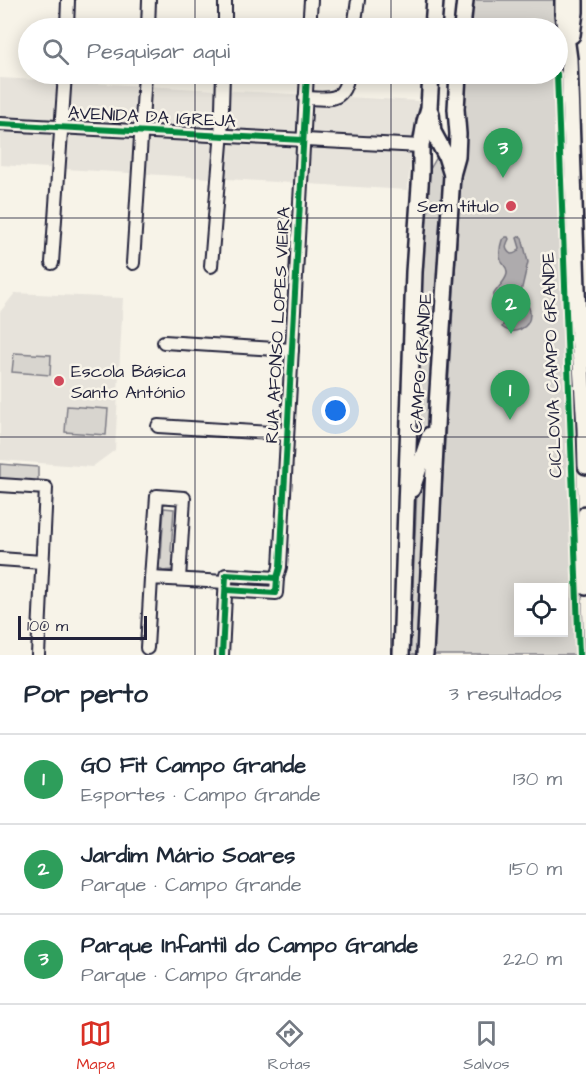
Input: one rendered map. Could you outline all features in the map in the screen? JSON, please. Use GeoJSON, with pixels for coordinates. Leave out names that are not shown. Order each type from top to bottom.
{"type":"FeatureCollection","features":[{"type":"Feature","properties":{"kind":"main road"},"geometry":{"type":"LineString","coordinates":[[434,18],[435,0]]}},
{"type":"Feature","properties":{"kind":"main road"},"geometry":{"type":"LineString","coordinates":[[463,18],[465,0]]}},
{"type":"Feature","properties":{"kind":"main road"},"geometry":{"type":"LineString","coordinates":[[563,0],[564,18]]}},
{"type":"Feature","properties":{"kind":"main road"},"geometry":{"type":"LineString","coordinates":[[569,59],[575,12],[574,0]]}},
{"type":"Feature","properties":{"kind":"main road"},"geometry":{"type":"LineString","coordinates":[[568,52],[586,466]]}},
{"type":"Feature","properties":{"kind":"main road","name":"CAMPO GRANDE"},"geometry":{"type":"LineString","coordinates":[[401,655],[414,272],[421,146],[429,108],[430,84]]}},
{"type":"Feature","properties":{"kind":"main road","name":"CAMPO GRANDE"},"geometry":{"type":"LineString","coordinates":[[425,655],[437,405],[452,175],[457,157],[457,84]]}},
{"type":"Feature","properties":{"kind":"main road"},"geometry":{"type":"LineString","coordinates":[[429,108],[433,121],[433,132],[446,156],[452,175]]}},
{"type":"Feature","properties":{"kind":"main road"},"geometry":{"type":"LineString","coordinates":[[421,171],[452,123],[456,109]]}},
{"type":"Feature","properties":{"kind":"main road"},"geometry":{"type":"LineString","coordinates":[[421,146],[439,144]]}},
{"type":"Feature","properties":{"kind":"main road"},"geometry":{"type":"LineString","coordinates":[[406,503],[428,442],[437,405]]}},
{"type":"Feature","properties":{"kind":"main road"},"geometry":{"type":"LineString","coordinates":[[586,514],[584,544],[586,586]]}},
{"type":"Feature","properties":{"kind":"street"},"geometry":{"type":"LineString","coordinates":[[67,18],[68,0]]}},
{"type":"Feature","properties":{"kind":"street"},"geometry":{"type":"LineString","coordinates":[[148,18],[149,0]]}},
{"type":"Feature","properties":{"kind":"street"},"geometry":{"type":"LineString","coordinates":[[225,0],[225,18]]}},
{"type":"Feature","properties":{"kind":"street"},"geometry":{"type":"LineString","coordinates":[[310,18],[311,0]]}},
{"type":"Feature","properties":{"kind":"street"},"geometry":{"type":"LineString","coordinates":[[355,18],[358,0]]}},
{"type":"Feature","properties":{"kind":"street"},"geometry":{"type":"LineString","coordinates":[[52,263],[64,84]]}},
{"type":"Feature","properties":{"kind":"street"},"geometry":{"type":"LineString","coordinates":[[133,263],[144,84]]}},
{"type":"Feature","properties":{"kind":"street"},"geometry":{"type":"LineString","coordinates":[[211,266],[223,84]]}},
{"type":"Feature","properties":{"kind":"street","name":"RUA AFONSO LOPES VIEIRA"},"geometry":{"type":"LineString","coordinates":[[226,586],[276,593],[280,567],[307,84]]}},
{"type":"Feature","properties":{"kind":"street"},"geometry":{"type":"LineString","coordinates":[[306,98],[329,99],[341,95],[347,84]]}},
{"type":"Feature","properties":{"kind":"street","name":"AVENIDA DA IGREJA"},"geometry":{"type":"LineString","coordinates":[[0,124],[421,146]]}},
{"type":"Feature","properties":{"kind":"street"},"geometry":{"type":"LineString","coordinates":[[164,342],[292,350]]}},
{"type":"Feature","properties":{"kind":"street"},"geometry":{"type":"LineString","coordinates":[[158,426],[287,434]]}},
{"type":"Feature","properties":{"kind":"street"},"geometry":{"type":"LineString","coordinates":[[0,485],[46,488],[38,655]]}},
{"type":"Feature","properties":{"kind":"street"},"geometry":{"type":"LineString","coordinates":[[147,648],[157,496],[184,498],[179,579]]}},
{"type":"Feature","properties":{"kind":"street"},"geometry":{"type":"LineString","coordinates":[[0,559],[42,562]]}},
{"type":"Feature","properties":{"kind":"street"},"geometry":{"type":"LineString","coordinates":[[152,578],[179,579],[226,586],[222,655]]}},
{"type":"Feature","properties":{"kind":"shaded area"},"geometry":{"type":"Polygon","coordinates":[[[471,0],[558,0],[559,18],[470,18],[471,0]]]}},
{"type":"Feature","properties":{"kind":"shaded area"},"geometry":{"type":"Polygon","coordinates":[[[0,78],[18,79],[18,84],[109,84],[419,101],[407,190],[0,165],[0,78]]]}},
{"type":"Feature","properties":{"kind":"shaded area"},"geometry":{"type":"Polygon","coordinates":[[[466,84],[561,84],[584,655],[432,655],[466,84]]]}},
{"type":"Feature","properties":{"kind":"shaded area"},"geometry":{"type":"Polygon","coordinates":[[[437,157],[442,159],[445,177],[430,425],[414,459],[426,185],[429,171],[437,157]]]}},
{"type":"Feature","properties":{"kind":"shaded area"},"geometry":{"type":"Polygon","coordinates":[[[520,236],[528,262],[521,292],[530,314],[524,327],[511,331],[502,327],[506,313],[503,307],[495,302],[493,296],[507,274],[500,259],[502,240],[508,237],[506,249],[514,254],[520,248],[517,238],[520,236]]]}},
{"type":"Feature","properties":{"kind":"shaded area","name":"Escola Básica Santo António"},"geometry":{"type":"Polygon","coordinates":[[[15,293],[123,298],[115,450],[92,467],[0,460],[0,312],[15,293]]]}},
{"type":"Feature","properties":{"kind":"shaded area"},"geometry":{"type":"Polygon","coordinates":[[[14,353],[51,355],[50,375],[12,372],[14,353]]]}},
{"type":"Feature","properties":{"kind":"shaded area"},"geometry":{"type":"Polygon","coordinates":[[[67,406],[108,409],[106,435],[65,432],[67,406]]]}},
{"type":"Feature","properties":{"kind":"shaded area"},"geometry":{"type":"Polygon","coordinates":[[[428,461],[419,655],[410,655],[417,489],[428,461]]]}},
{"type":"Feature","properties":{"kind":"shaded area"},"geometry":{"type":"Polygon","coordinates":[[[0,464],[38,467],[38,482],[0,480],[0,464]]]}},
{"type":"Feature","properties":{"kind":"shaded area"},"geometry":{"type":"Polygon","coordinates":[[[164,508],[174,509],[171,551],[177,558],[177,565],[172,570],[163,571],[158,568],[158,559],[161,559],[164,508]]]}},
{"type":"Feature","properties":{"kind":"cycle path"},"geometry":{"type":"LineString","coordinates":[[226,590],[276,593],[280,567],[306,84]]}},
{"type":"Feature","properties":{"kind":"cycle path","name":"CICLOVIA CAMPO GRANDE"},"geometry":{"type":"LineString","coordinates":[[557,84],[579,655]]}},
{"type":"Feature","properties":{"kind":"cycle path"},"geometry":{"type":"LineString","coordinates":[[0,124],[303,140]]}},
{"type":"Feature","properties":{"kind":"cycle path"},"geometry":{"type":"LineString","coordinates":[[222,655],[226,575],[277,578]]}},
{"type":"Feature","properties":{"kind":"place","name":"Parque Infantil do Campo Grande"},"geometry":{"type":"Point","coordinates":[503,178]}},
{"type":"Feature","properties":{"kind":"place","name":"Sem título"},"geometry":{"type":"Point","coordinates":[511,206]}},
{"type":"Feature","properties":{"kind":"place","name":"Jardim Mário Soares"},"geometry":{"type":"Point","coordinates":[511,334]}},
{"type":"Feature","properties":{"kind":"place","name":"Escola Básica Santo António"},"geometry":{"type":"Point","coordinates":[59,381]}},
{"type":"Feature","properties":{"kind":"place","name":"GO Fit Campo Grande"},"geometry":{"type":"Point","coordinates":[510,420]}}]}
